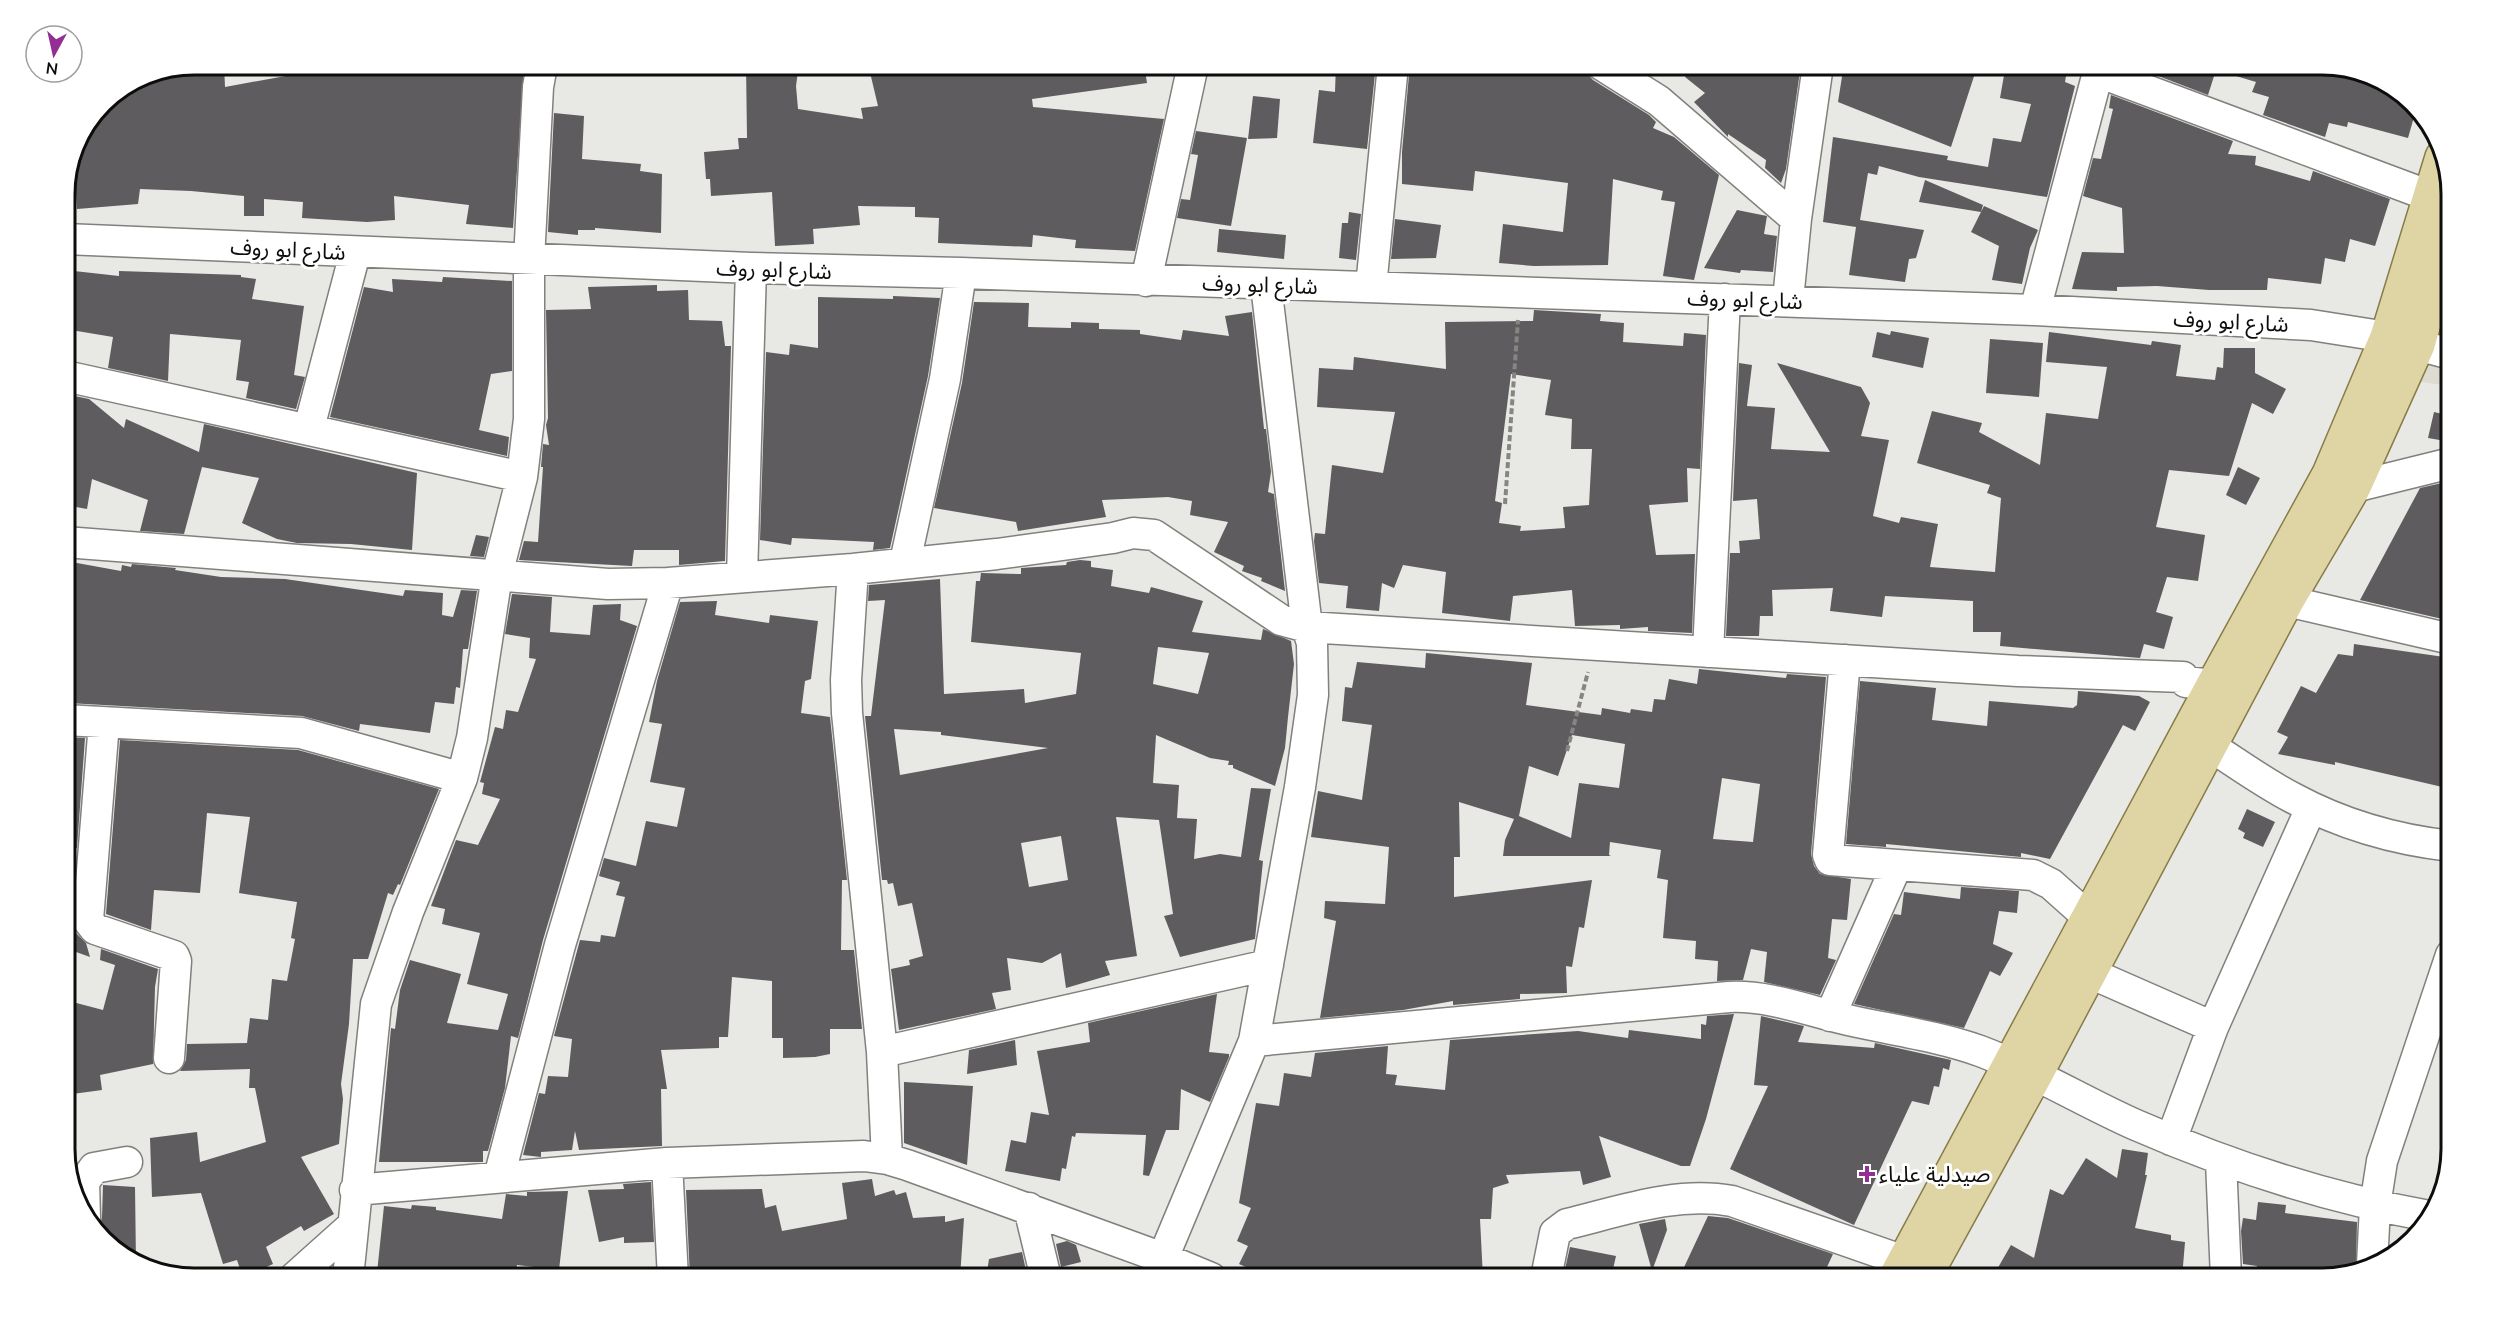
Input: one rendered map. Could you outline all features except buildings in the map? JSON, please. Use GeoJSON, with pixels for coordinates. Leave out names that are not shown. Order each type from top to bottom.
{"type":"FeatureCollection","features":[{"type":"Feature","properties":{"kind":"main road"},"geometry":{"type":"LineString","coordinates":[[1910,1268],[2023,1070],[2090,974],[2211,746],[2226,690],[2329,474],[2402,341],[2430,196],[2438,169]]}},
{"type":"Feature","properties":{"kind":"main road"},"geometry":{"type":"LineString","coordinates":[[2023,1070],[2088,917],[2226,690],[2287,601],[2354,486],[2402,341],[2441,248]]}},
{"type":"Feature","properties":{"kind":"street"},"geometry":{"type":"LineString","coordinates":[[349,1268],[351,1227],[376,1004],[408,912],[462,778],[472,738],[497,575],[528,444],[529,260],[540,75]]}},
{"type":"Feature","properties":{"kind":"street"},"geometry":{"type":"LineString","coordinates":[[1146,281],[1191,75]]}},
{"type":"Feature","properties":{"kind":"street"},"geometry":{"type":"LineString","coordinates":[[1371,287],[1393,75]]}},
{"type":"Feature","properties":{"kind":"street"},"geometry":{"type":"LineString","coordinates":[[1619,75],[1659,101],[1796,219]]}},
{"type":"Feature","properties":{"kind":"street"},"geometry":{"type":"LineString","coordinates":[[1788,300],[1796,219],[1816,75]]}},
{"type":"Feature","properties":{"kind":"street"},"geometry":{"type":"LineString","coordinates":[[2035,310],[2097,75]]}},
{"type":"Feature","properties":{"kind":"street"},"geometry":{"type":"LineString","coordinates":[[2117,75],[2430,196]]}},
{"type":"Feature","properties":{"kind":"street","name":"شارع ابو روف"},"geometry":{"type":"LineString","coordinates":[[75,239],[751,268],[1788,300],[2035,310],[2311,325],[2402,341],[2441,351]]}},
{"type":"Feature","properties":{"kind":"street"},"geometry":{"type":"LineString","coordinates":[[309,428],[355,253]]}},
{"type":"Feature","properties":{"kind":"street"},"geometry":{"type":"LineString","coordinates":[[741,577],[751,268]]}},
{"type":"Feature","properties":{"kind":"street"},"geometry":{"type":"LineString","coordinates":[[905,562],[945,379],[961,273]]}},
{"type":"Feature","properties":{"kind":"street"},"geometry":{"type":"LineString","coordinates":[[1163,1258],[1254,1041],[1300,787],[1313,695],[1312,643],[1307,627],[1266,285]]}},
{"type":"Feature","properties":{"kind":"street"},"geometry":{"type":"LineString","coordinates":[[1708,652],[1725,299]]}},
{"type":"Feature","properties":{"kind":"street"},"geometry":{"type":"LineString","coordinates":[[75,378],[309,428],[522,477]]}},
{"type":"Feature","properties":{"kind":"street"},"geometry":{"type":"LineString","coordinates":[[2354,486],[2441,465]]}},
{"type":"Feature","properties":{"kind":"street"},"geometry":{"type":"LineString","coordinates":[[75,543],[608,584],[668,584],[853,569],[997,554],[1113,538],[1133,533],[1154,536],[1281,620],[1307,627],[2018,671],[2184,677],[2186,682],[2226,690]]}},
{"type":"Feature","properties":{"kind":"street"},"geometry":{"type":"LineString","coordinates":[[853,569],[846,680],[847,713],[882,1052],[887,1159]]}},
{"type":"Feature","properties":{"kind":"street"},"geometry":{"type":"LineString","coordinates":[[500,1178],[560,945],[668,584]]}},
{"type":"Feature","properties":{"kind":"street"},"geometry":{"type":"LineString","coordinates":[[2287,601],[2441,637]]}},
{"type":"Feature","properties":{"kind":"street"},"geometry":{"type":"LineString","coordinates":[[1845,660],[1828,855],[1833,862],[2034,875],[2043,878],[2088,917]]}},
{"type":"Feature","properties":{"kind":"street"},"geometry":{"type":"LineString","coordinates":[[75,721],[301,733],[462,778]]}},
{"type":"Feature","properties":{"kind":"street"},"geometry":{"type":"LineString","coordinates":[[104,723],[88,920],[95,929],[174,956],[176,961],[169,1058]]}},
{"type":"Feature","properties":{"kind":"street"},"geometry":{"type":"LineString","coordinates":[[2211,746],[2311,808],[2378,832],[2441,844]]}},
{"type":"Feature","properties":{"kind":"street"},"geometry":{"type":"LineString","coordinates":[[2172,1140],[2213,1027],[2311,808]]}},
{"type":"Feature","properties":{"kind":"street"},"geometry":{"type":"LineString","coordinates":[[1830,1016],[1896,867]]}},
{"type":"Feature","properties":{"kind":"street"},"geometry":{"type":"LineString","coordinates":[[882,1052],[1268,965]]}},
{"type":"Feature","properties":{"kind":"street"},"geometry":{"type":"LineString","coordinates":[[2090,974],[2213,1027]]}},
{"type":"Feature","properties":{"kind":"street"},"geometry":{"type":"LineString","coordinates":[[2372,1256],[2375,1206],[2382,1161],[2441,985]]}},
{"type":"Feature","properties":{"kind":"street"},"geometry":{"type":"LineString","coordinates":[[1254,1041],[1747,996],[1948,1041],[2023,1070],[2221,1161],[2375,1206],[2421,1215]]}},
{"type":"Feature","properties":{"kind":"street"},"geometry":{"type":"LineString","coordinates":[[355,1190],[667,1163],[864,1156],[887,1159],[1029,1208],[1163,1258],[1184,1268]]}},
{"type":"Feature","properties":{"kind":"street"},"geometry":{"type":"LineString","coordinates":[[2221,1161],[2226,1268]]}},
{"type":"Feature","properties":{"kind":"street"},"geometry":{"type":"LineString","coordinates":[[84,1195],[84,1182],[94,1168],[127,1162]]}},
{"type":"Feature","properties":{"kind":"street"},"geometry":{"type":"LineString","coordinates":[[667,1163],[672,1268]]}},
{"type":"Feature","properties":{"kind":"street"},"geometry":{"type":"LineString","coordinates":[[1548,1268],[1556,1233],[1566,1224],[1680,1198],[1708,1197],[1732,1201],[1895,1268]]}},
{"type":"Feature","properties":{"kind":"street"},"geometry":{"type":"LineString","coordinates":[[1029,1208],[1044,1268]]}},
{"type":"Feature","properties":{"kind":"street"},"geometry":{"type":"LineString","coordinates":[[305,1268],[351,1227]]}},
{"type":"Feature","properties":{"kind":"path"},"geometry":{"type":"LineString","coordinates":[[1505,504],[1520,292]]}},
{"type":"Feature","properties":{"kind":"path"},"geometry":{"type":"LineString","coordinates":[[1567,751],[1596,646]]}},
{"type":"Feature","properties":{"kind":"shaded area"},"geometry":{"type":"Polygon","coordinates":[[[2441,304],[2441,385],[2421,382],[2441,304]]]}},
{"type":"Feature","properties":{"kind":"place","name":"صيدلية علياء"},"geometry":{"type":"Point","coordinates":[1867,1174]}}]}
